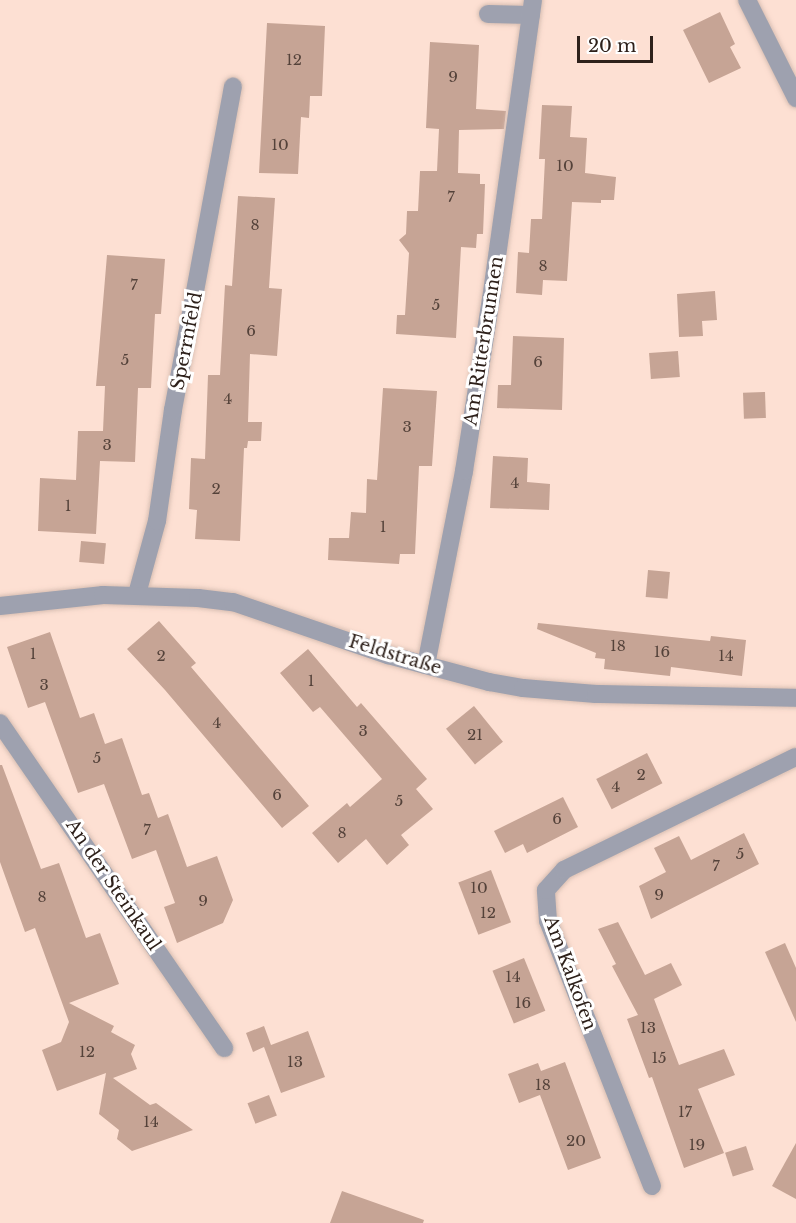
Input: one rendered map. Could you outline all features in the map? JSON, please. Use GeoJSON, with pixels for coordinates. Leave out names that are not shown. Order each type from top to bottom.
{"type":"FeatureCollection","features":[{"type":"Feature","properties":{"kind":"street"},"geometry":{"type":"LineString","coordinates":[[747,0],[796,98]]}},
{"type":"Feature","properties":{"kind":"street","name":"Am Ritterbrunnen"},"geometry":{"type":"LineString","coordinates":[[426,665],[464,471],[532,8],[488,14]]}},
{"type":"Feature","properties":{"kind":"street","name":"Sperrnfeld"},"geometry":{"type":"LineString","coordinates":[[137,594],[157,521],[173,410],[233,87]]}},
{"type":"Feature","properties":{"kind":"street","name":"Feldstraße"},"geometry":{"type":"LineString","coordinates":[[0,606],[64,598],[137,594],[233,602],[426,665],[489,682],[555,692],[796,698]]}},
{"type":"Feature","properties":{"kind":"street","name":"An der Steinkaul"},"geometry":{"type":"LineString","coordinates":[[0,723],[224,1048]]}},
{"type":"Feature","properties":{"kind":"street","name":"Am Kalkofen"},"geometry":{"type":"LineString","coordinates":[[652,1186],[548,921],[546,890],[564,870],[796,757]]}},
{"type":"Feature","properties":{"kind":"building"},"geometry":{"type":"Polygon","coordinates":[[[720,12],[735,44],[730,47],[741,68],[709,83],[683,30],[720,12]]]}},
{"type":"Feature","properties":{"kind":"building"},"geometry":{"type":"Polygon","coordinates":[[[267,23],[325,26],[322,96],[310,96],[309,118],[301,117],[298,174],[259,173],[267,23]]]}},
{"type":"Feature","properties":{"kind":"building"},"geometry":{"type":"Polygon","coordinates":[[[430,42],[479,45],[476,109],[506,111],[504,129],[459,130],[458,173],[480,174],[480,184],[485,184],[483,234],[477,234],[476,248],[461,247],[456,338],[396,334],[397,315],[405,315],[409,253],[399,240],[406,234],[407,211],[418,211],[420,171],[437,171],[439,129],[426,128],[430,42]]]}},
{"type":"Feature","properties":{"kind":"building"},"geometry":{"type":"Polygon","coordinates":[[[542,105],[572,106],[570,137],[587,138],[585,173],[616,177],[614,200],[601,200],[601,203],[572,202],[567,281],[543,280],[542,295],[516,293],[518,252],[529,253],[531,219],[542,219],[545,159],[539,159],[542,105]]]}},
{"type":"Feature","properties":{"kind":"building"},"geometry":{"type":"Polygon","coordinates":[[[238,196],[275,198],[269,288],[282,289],[277,356],[250,354],[248,422],[262,422],[261,441],[248,441],[247,448],[244,448],[240,541],[195,539],[197,510],[189,509],[191,458],[205,459],[208,375],[220,375],[225,285],[232,286],[238,196]]]}},
{"type":"Feature","properties":{"kind":"building"},"geometry":{"type":"Polygon","coordinates":[[[107,255],[165,259],[161,314],[155,314],[151,388],[138,388],[135,462],[100,461],[96,534],[38,531],[40,478],[76,480],[78,431],[103,431],[105,386],[96,386],[107,255]]]}},
{"type":"Feature","properties":{"kind":"building"},"geometry":{"type":"Polygon","coordinates":[[[715,291],[717,320],[702,321],[703,336],[679,337],[677,294],[715,291]]]}},
{"type":"Feature","properties":{"kind":"building"},"geometry":{"type":"Polygon","coordinates":[[[513,336],[564,338],[562,410],[497,408],[498,385],[511,385],[513,336]]]}},
{"type":"Feature","properties":{"kind":"building"},"geometry":{"type":"Polygon","coordinates":[[[678,351],[680,377],[651,379],[649,353],[678,351]]]}},
{"type":"Feature","properties":{"kind":"building"},"geometry":{"type":"Polygon","coordinates":[[[383,388],[437,391],[432,466],[419,466],[415,554],[400,554],[399,564],[328,560],[329,538],[349,538],[351,512],[366,513],[367,479],[377,480],[383,388]]]}},
{"type":"Feature","properties":{"kind":"building"},"geometry":{"type":"Polygon","coordinates":[[[765,392],[766,418],[744,419],[743,393],[765,392]]]}},
{"type":"Feature","properties":{"kind":"building"},"geometry":{"type":"Polygon","coordinates":[[[493,456],[528,458],[527,482],[550,484],[549,510],[490,508],[493,456]]]}},
{"type":"Feature","properties":{"kind":"building"},"geometry":{"type":"Polygon","coordinates":[[[81,541],[106,543],[104,564],[79,562],[81,541]]]}},
{"type":"Feature","properties":{"kind":"building"},"geometry":{"type":"Polygon","coordinates":[[[648,570],[670,572],[668,599],[646,597],[648,570]]]}},
{"type":"Feature","properties":{"kind":"building"},"geometry":{"type":"Polygon","coordinates":[[[159,621],[196,663],[191,667],[309,806],[282,828],[165,690],[127,649],[159,621]]]}},
{"type":"Feature","properties":{"kind":"building"},"geometry":{"type":"Polygon","coordinates":[[[538,623],[710,641],[711,636],[746,640],[742,676],[671,667],[670,676],[604,669],[605,659],[595,658],[596,653],[537,629],[538,623]]]}},
{"type":"Feature","properties":{"kind":"building"},"geometry":{"type":"Polygon","coordinates":[[[50,632],[80,718],[94,713],[105,744],[122,738],[142,795],[149,793],[158,818],[168,814],[187,867],[217,856],[233,900],[223,923],[177,943],[164,907],[175,903],[156,850],[132,859],[104,784],[78,793],[45,702],[28,708],[7,647],[50,632]]]}},
{"type":"Feature","properties":{"kind":"building"},"geometry":{"type":"Polygon","coordinates":[[[308,649],[357,707],[361,703],[427,779],[416,789],[433,809],[401,835],[409,845],[387,865],[366,839],[338,863],[312,833],[347,803],[350,807],[382,779],[320,707],[313,712],[280,673],[308,649]]]}},
{"type":"Feature","properties":{"kind":"building"},"geometry":{"type":"Polygon","coordinates":[[[474,706],[503,742],[475,764],[446,729],[474,706]]]}},
{"type":"Feature","properties":{"kind":"building"},"geometry":{"type":"Polygon","coordinates":[[[647,753],[662,783],[612,809],[596,779],[647,753]]]}},
{"type":"Feature","properties":{"kind":"building"},"geometry":{"type":"Polygon","coordinates":[[[0,765],[2,765],[41,869],[59,863],[86,938],[100,933],[119,984],[69,1003],[114,1026],[111,1032],[135,1045],[131,1054],[137,1069],[113,1078],[150,1105],[156,1103],[193,1130],[132,1151],[117,1139],[119,1130],[99,1114],[106,1073],[57,1091],[42,1050],[61,1042],[69,1022],[35,928],[25,932],[0,862],[0,765]]]}},
{"type":"Feature","properties":{"kind":"building"},"geometry":{"type":"Polygon","coordinates":[[[563,797],[578,827],[527,853],[523,844],[505,853],[494,831],[563,797]]]}},
{"type":"Feature","properties":{"kind":"building"},"geometry":{"type":"Polygon","coordinates":[[[744,833],[759,864],[651,919],[639,886],[666,872],[654,848],[679,836],[691,860],[744,833]]]}},
{"type":"Feature","properties":{"kind":"building"},"geometry":{"type":"Polygon","coordinates":[[[491,870],[511,922],[478,935],[458,883],[491,870]]]}},
{"type":"Feature","properties":{"kind":"building"},"geometry":{"type":"Polygon","coordinates":[[[618,922],[645,975],[671,963],[682,985],[654,999],[679,1065],[724,1049],[735,1075],[698,1089],[724,1153],[684,1168],[652,1077],[649,1078],[627,1019],[638,1015],[612,966],[616,964],[598,929],[618,922]]]}},
{"type":"Feature","properties":{"kind":"building"},"geometry":{"type":"Polygon","coordinates":[[[785,943],[796,968],[796,1022],[765,952],[785,943]]]}},
{"type":"Feature","properties":{"kind":"building"},"geometry":{"type":"Polygon","coordinates":[[[524,958],[545,1011],[514,1024],[492,971],[524,958]]]}},
{"type":"Feature","properties":{"kind":"building"},"geometry":{"type":"Polygon","coordinates":[[[264,1026],[271,1045],[308,1031],[325,1077],[281,1093],[264,1047],[253,1052],[246,1033],[264,1026]]]}},
{"type":"Feature","properties":{"kind":"building"},"geometry":{"type":"Polygon","coordinates":[[[565,1062],[601,1158],[568,1170],[540,1095],[519,1103],[508,1074],[538,1063],[541,1071],[565,1062]]]}},
{"type":"Feature","properties":{"kind":"building"},"geometry":{"type":"Polygon","coordinates":[[[269,1095],[277,1116],[255,1124],[248,1103],[269,1095]]]}},
{"type":"Feature","properties":{"kind":"building"},"geometry":{"type":"Polygon","coordinates":[[[796,1143],[796,1199],[772,1186],[796,1143]]]}},
{"type":"Feature","properties":{"kind":"building"},"geometry":{"type":"Polygon","coordinates":[[[746,1146],[754,1170],[733,1177],[725,1153],[746,1146]]]}},
{"type":"Feature","properties":{"kind":"building"},"geometry":{"type":"Polygon","coordinates":[[[342,1191],[424,1220],[423,1223],[330,1223],[342,1191]]]}}]}
